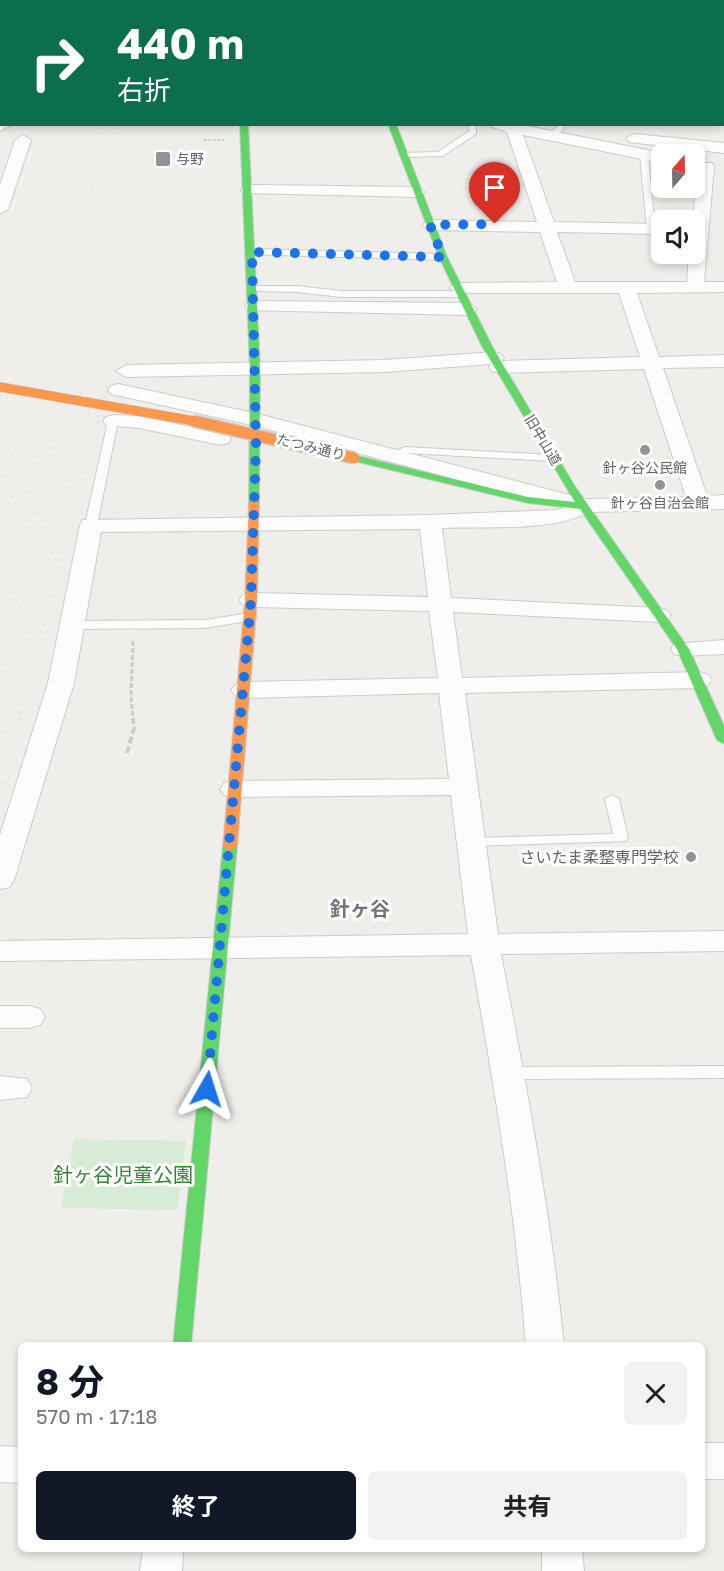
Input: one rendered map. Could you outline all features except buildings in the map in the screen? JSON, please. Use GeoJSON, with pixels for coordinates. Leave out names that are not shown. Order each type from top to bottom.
{"type":"FeatureCollection","features":[{"type":"Feature","properties":{"kind":"street"},"geometry":{"type":"LineString","coordinates":[[182,1342],[221,949],[250,608],[256,446],[252,252],[244,126]]}},
{"type":"Feature","properties":{"kind":"street","name":"旧中山道"},"geometry":{"type":"LineString","coordinates":[[393,126],[443,257],[497,362],[553,458],[683,650],[699,680],[724,740]]}},
{"type":"Feature","properties":{"kind":"street"},"geometry":{"type":"LineString","coordinates":[[502,126],[559,130],[594,146],[651,156]]}},
{"type":"Feature","properties":{"kind":"street"},"geometry":{"type":"LineString","coordinates":[[513,128],[567,286]]}},
{"type":"Feature","properties":{"kind":"street"},"geometry":{"type":"LineString","coordinates":[[594,146],[599,136],[724,148]]}},
{"type":"Feature","properties":{"kind":"street"},"geometry":{"type":"LineString","coordinates":[[0,209],[23,141]]}},
{"type":"Feature","properties":{"kind":"street"},"geometry":{"type":"LineString","coordinates":[[705,166],[724,172]]}},
{"type":"Feature","properties":{"kind":"street"},"geometry":{"type":"LineString","coordinates":[[249,190],[417,192]]}},
{"type":"Feature","properties":{"kind":"street"},"geometry":{"type":"LineString","coordinates":[[430,225],[651,229]]}},
{"type":"Feature","properties":{"kind":"street"},"geometry":{"type":"LineString","coordinates":[[695,287],[698,264]]}},
{"type":"Feature","properties":{"kind":"street"},"geometry":{"type":"LineString","coordinates":[[253,298],[462,297],[567,286],[724,287]]}},
{"type":"Feature","properties":{"kind":"street"},"geometry":{"type":"LineString","coordinates":[[626,286],[650,363],[699,503]]}},
{"type":"Feature","properties":{"kind":"street"},"geometry":{"type":"LineString","coordinates":[[724,361],[497,362],[255,369],[122,381],[254,419],[585,506],[724,502]]}},
{"type":"Feature","properties":{"kind":"street","name":"たつみ通り"},"geometry":{"type":"LineString","coordinates":[[0,387],[169,415],[356,464],[528,500],[585,506]]}},
{"type":"Feature","properties":{"kind":"street"},"geometry":{"type":"LineString","coordinates":[[113,421],[139,422],[356,464]]}},
{"type":"Feature","properties":{"kind":"street"},"geometry":{"type":"LineString","coordinates":[[0,880],[61,683],[91,525],[430,522],[555,518],[568,515],[585,506]]}},
{"type":"Feature","properties":{"kind":"street"},"geometry":{"type":"LineString","coordinates":[[430,522],[439,604],[452,686],[462,787],[484,943],[508,1073],[540,1289],[545,1342]]}},
{"type":"Feature","properties":{"kind":"street"},"geometry":{"type":"LineString","coordinates":[[250,608],[439,604],[659,615]]}},
{"type":"Feature","properties":{"kind":"street"},"geometry":{"type":"LineString","coordinates":[[683,650],[724,647]]}},
{"type":"Feature","properties":{"kind":"street"},"geometry":{"type":"LineString","coordinates":[[244,690],[699,680]]}},
{"type":"Feature","properties":{"kind":"street"},"geometry":{"type":"LineString","coordinates":[[234,789],[462,787]]}},
{"type":"Feature","properties":{"kind":"street"},"geometry":{"type":"LineString","coordinates":[[0,951],[724,941]]}},
{"type":"Feature","properties":{"kind":"street"},"geometry":{"type":"LineString","coordinates":[[705,1461],[724,1461]]}},
{"type":"Feature","properties":{"kind":"street"},"geometry":{"type":"LineString","coordinates":[[0,1464],[18,1465]]}},
{"type":"Feature","properties":{"kind":"street"},"geometry":{"type":"LineString","coordinates":[[161,1571],[163,1552]]}},
{"type":"Feature","properties":{"kind":"street"},"geometry":{"type":"LineString","coordinates":[[562,1552],[563,1571]]}},
{"type":"Feature","properties":{"kind":"lane"},"geometry":{"type":"LineString","coordinates":[[403,155],[440,154],[448,146],[467,138],[473,132],[472,126]]}},
{"type":"Feature","properties":{"kind":"lane"},"geometry":{"type":"LineString","coordinates":[[644,155],[653,210]]}},
{"type":"Feature","properties":{"kind":"lane"},"geometry":{"type":"LineString","coordinates":[[252,252],[443,257]]}},
{"type":"Feature","properties":{"kind":"lane"},"geometry":{"type":"LineString","coordinates":[[91,525],[113,421]]}},
{"type":"Feature","properties":{"kind":"lane"},"geometry":{"type":"LineString","coordinates":[[393,455],[405,450],[553,458]]}},
{"type":"Feature","properties":{"kind":"lane"},"geometry":{"type":"LineString","coordinates":[[72,625],[205,624],[250,608]]}},
{"type":"Feature","properties":{"kind":"lane"},"geometry":{"type":"LineString","coordinates":[[470,842],[621,838],[612,799]]}},
{"type":"Feature","properties":{"kind":"lane"},"geometry":{"type":"LineString","coordinates":[[508,1073],[724,1072]]}},
{"type":"Feature","properties":{"kind":"path"},"geometry":{"type":"LineString","coordinates":[[127,753],[134,728],[133,626]]}},
{"type":"Feature","properties":{"kind":"green space","name":"針ヶ谷児童公園"},"geometry":{"type":"Polygon","coordinates":[[[74,1139],[186,1141],[177,1210],[61,1208],[74,1139]]]}},
{"type":"Feature","properties":{"kind":"railway"},"geometry":{"type":"LineString","coordinates":[[84,187],[100,126]]}},
{"type":"Feature","properties":{"kind":"railway"},"geometry":{"type":"LineString","coordinates":[[102,187],[118,126]]}},
{"type":"Feature","properties":{"kind":"railway"},"geometry":{"type":"LineString","coordinates":[[113,187],[128,126]]}},
{"type":"Feature","properties":{"kind":"railway"},"geometry":{"type":"LineString","coordinates":[[123,187],[138,126]]}},
{"type":"Feature","properties":{"kind":"railway"},"geometry":{"type":"LineString","coordinates":[[133,187],[148,126]]}},
{"type":"Feature","properties":{"kind":"railway"},"geometry":{"type":"LineString","coordinates":[[143,187],[157,126]]}},
{"type":"Feature","properties":{"kind":"railway"},"geometry":{"type":"LineString","coordinates":[[173,187],[181,126]]}},
{"type":"Feature","properties":{"kind":"railway"},"geometry":{"type":"LineString","coordinates":[[93,187],[107,135]]}},
{"type":"Feature","properties":{"kind":"railway"},"geometry":{"type":"LineString","coordinates":[[12,422],[45,327],[84,185]]}},
{"type":"Feature","properties":{"kind":"railway"},"geometry":{"type":"LineString","coordinates":[[23,422],[55,327],[93,185]]}},
{"type":"Feature","properties":{"kind":"railway"},"geometry":{"type":"LineString","coordinates":[[35,422],[65,327],[103,185]]}},
{"type":"Feature","properties":{"kind":"railway"},"geometry":{"type":"LineString","coordinates":[[47,422],[76,327],[113,185]]}},
{"type":"Feature","properties":{"kind":"railway"},"geometry":{"type":"LineString","coordinates":[[60,422],[106,262],[124,185]]}},
{"type":"Feature","properties":{"kind":"railway"},"geometry":{"type":"LineString","coordinates":[[72,422],[116,262],[134,185]]}},
{"type":"Feature","properties":{"kind":"railway"},"geometry":{"type":"LineString","coordinates":[[86,422],[143,185]]}},
{"type":"Feature","properties":{"kind":"railway"},"geometry":{"type":"LineString","coordinates":[[98,422],[123,328],[173,185]]}},
{"type":"Feature","properties":{"kind":"railway"},"geometry":{"type":"LineString","coordinates":[[0,456],[12,421]]}},
{"type":"Feature","properties":{"kind":"railway"},"geometry":{"type":"LineString","coordinates":[[0,491],[24,421]]}},
{"type":"Feature","properties":{"kind":"railway"},"geometry":{"type":"LineString","coordinates":[[0,533],[35,421]]}},
{"type":"Feature","properties":{"kind":"railway"},"geometry":{"type":"LineString","coordinates":[[0,579],[48,421]]}},
{"type":"Feature","properties":{"kind":"railway"},"geometry":{"type":"LineString","coordinates":[[0,629],[60,421]]}},
{"type":"Feature","properties":{"kind":"railway"},"geometry":{"type":"LineString","coordinates":[[0,680],[72,421]]}},
{"type":"Feature","properties":{"kind":"railway"},"geometry":{"type":"LineString","coordinates":[[6,720],[87,421]]}},
{"type":"Feature","properties":{"kind":"railway"},"geometry":{"type":"LineString","coordinates":[[19,720],[98,421]]}},
{"type":"Feature","properties":{"kind":"railway"},"geometry":{"type":"LineString","coordinates":[[0,742],[7,718]]}},
{"type":"Feature","properties":{"kind":"railway"},"geometry":{"type":"LineString","coordinates":[[0,793],[20,718]]}},
{"type":"Feature","properties":{"kind":"traffic: fast"},"geometry":{"type":"LineString","coordinates":[[244,126],[255,369],[254,503]]}},
{"type":"Feature","properties":{"kind":"traffic: fast"},"geometry":{"type":"LineString","coordinates":[[393,126],[443,257],[487,346],[569,485],[683,649],[724,740]]}},
{"type":"Feature","properties":{"kind":"traffic: fast"},"geometry":{"type":"LineString","coordinates":[[354,458],[528,500],[585,506]]}},
{"type":"Feature","properties":{"kind":"traffic: fast"},"geometry":{"type":"LineString","coordinates":[[182,1342],[230,846]]}},
{"type":"Feature","properties":{"kind":"traffic: slow"},"geometry":{"type":"LineString","coordinates":[[0,387],[169,415],[354,458]]}},
{"type":"Feature","properties":{"kind":"traffic: slow"},"geometry":{"type":"LineString","coordinates":[[230,846],[251,600],[254,503]]}},
{"type":"Feature","properties":{"kind":"place","name":"与野"},"geometry":{"type":"Point","coordinates":[163,159]}},
{"type":"Feature","properties":{"kind":"place","name":"針ヶ谷公民館"},"geometry":{"type":"Point","coordinates":[645,450]}},
{"type":"Feature","properties":{"kind":"place","name":"針ヶ谷自治会館"},"geometry":{"type":"Point","coordinates":[660,485]}},
{"type":"Feature","properties":{"kind":"place","name":"さいたま柔整専門学校"},"geometry":{"type":"Point","coordinates":[691,857]}},
{"type":"Feature","properties":{"kind":"district","name":"針ヶ谷"},"geometry":{"type":"Point","coordinates":[360,909]}},
{"type":"Feature","properties":{"kind":"route"},"geometry":{"type":"LineString","coordinates":[[207,1089],[251,600],[256,446],[252,252],[443,257],[430,225],[495,224]]}}]}
